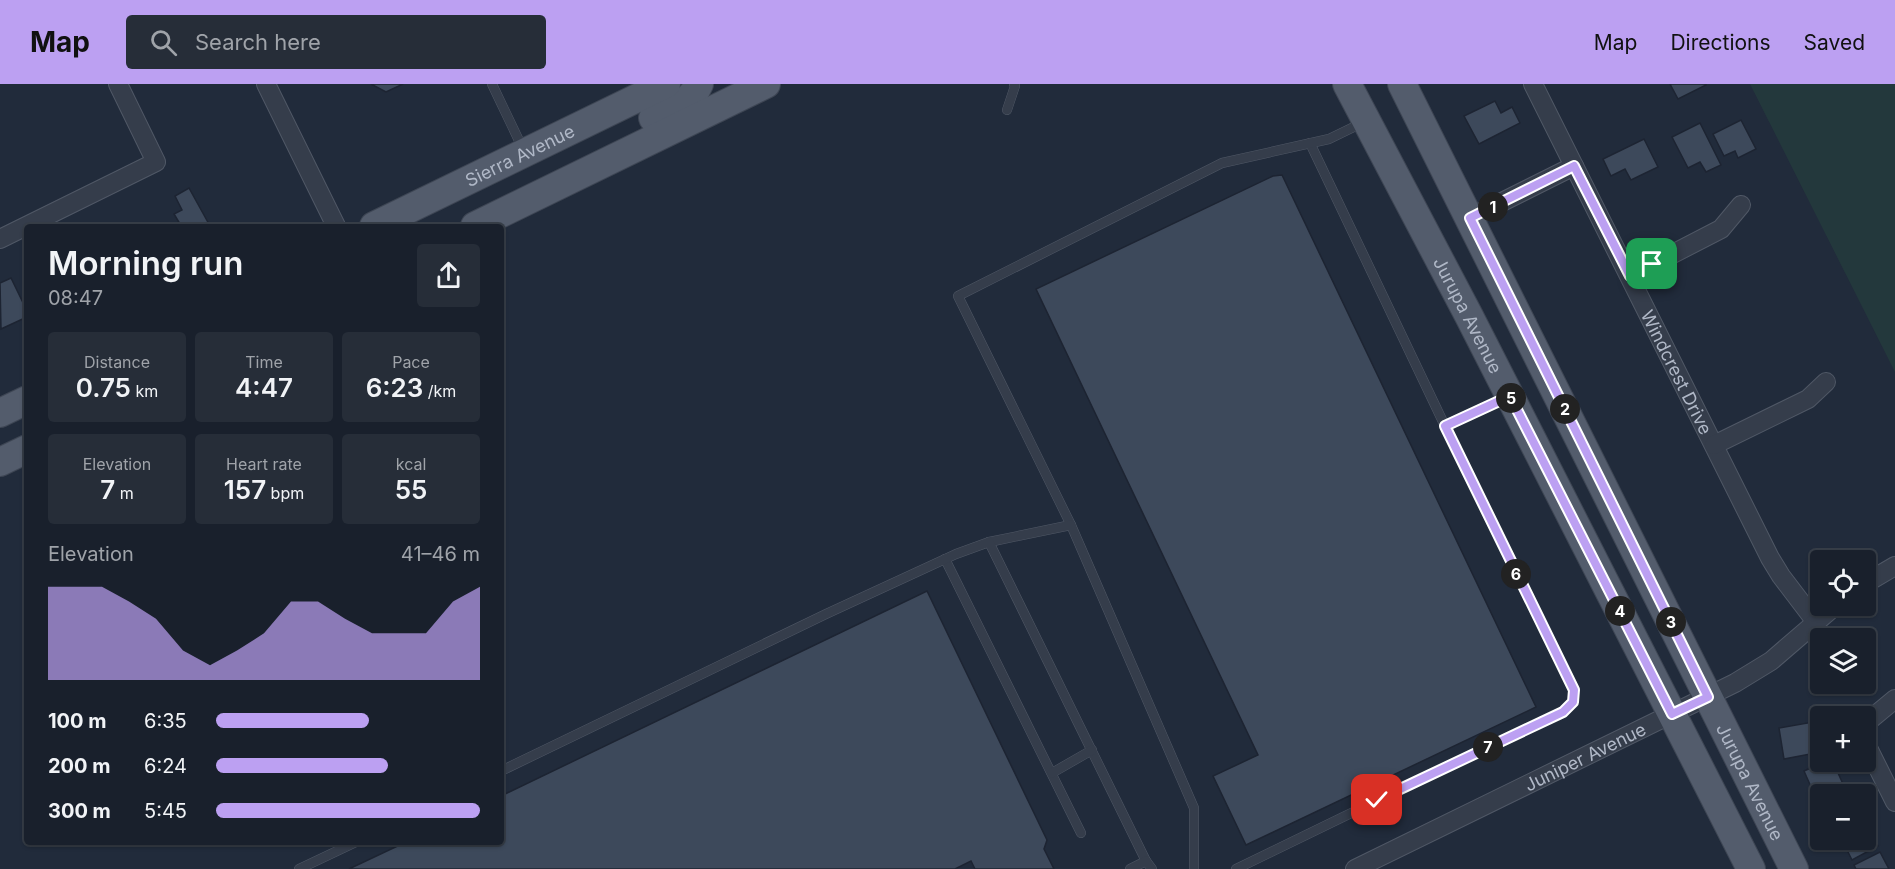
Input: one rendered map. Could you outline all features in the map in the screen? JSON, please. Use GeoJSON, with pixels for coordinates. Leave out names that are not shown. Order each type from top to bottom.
{"type":"FeatureCollection","features":[{"type":"Feature","properties":{"kind":"main road","name":"Sierra Avenue"},"geometry":{"type":"LineString","coordinates":[[378,224],[666,84]]}},
{"type":"Feature","properties":{"kind":"main road"},"geometry":{"type":"LineString","coordinates":[[514,208],[550,173],[683,103],[695,93],[699,84]]}},
{"type":"Feature","properties":{"kind":"main road"},"geometry":{"type":"LineString","coordinates":[[479,224],[766,84]]}},
{"type":"Feature","properties":{"kind":"main road","name":"Jurupa Avenue"},"geometry":{"type":"LineString","coordinates":[[1347,84],[1510,396],[1751,869]]}},
{"type":"Feature","properties":{"kind":"main road","name":"Jurupa Avenue"},"geometry":{"type":"LineString","coordinates":[[1402,84],[1794,869]]}},
{"type":"Feature","properties":{"kind":"main road"},"geometry":{"type":"LineString","coordinates":[[0,413],[24,401]]}},
{"type":"Feature","properties":{"kind":"main road"},"geometry":{"type":"LineString","coordinates":[[0,462],[24,450]]}},
{"type":"Feature","properties":{"kind":"street"},"geometry":{"type":"LineString","coordinates":[[30,224],[156,162],[118,84]]}},
{"type":"Feature","properties":{"kind":"street"},"geometry":{"type":"LineString","coordinates":[[266,84],[335,224]]}},
{"type":"Feature","properties":{"kind":"street","name":"Windcrest Drive"},"geometry":{"type":"LineString","coordinates":[[1533,84],[1770,558],[1816,622]]}},
{"type":"Feature","properties":{"kind":"street"},"geometry":{"type":"LineString","coordinates":[[1470,218],[1574,166]]}},
{"type":"Feature","properties":{"kind":"street"},"geometry":{"type":"LineString","coordinates":[[1630,276],[1721,229],[1741,205]]}},
{"type":"Feature","properties":{"kind":"street"},"geometry":{"type":"LineString","coordinates":[[0,239],[24,227]]}},
{"type":"Feature","properties":{"kind":"street"},"geometry":{"type":"LineString","coordinates":[[1714,445],[1808,399],[1826,382]]}},
{"type":"Feature","properties":{"kind":"street"},"geometry":{"type":"LineString","coordinates":[[1876,577],[1895,566]]}},
{"type":"Feature","properties":{"kind":"street","name":"Juniper Avenue"},"geometry":{"type":"LineString","coordinates":[[1355,869],[1708,697],[1771,661],[1823,616]]}},
{"type":"Feature","properties":{"kind":"street"},"geometry":{"type":"LineString","coordinates":[[1876,715],[1895,699]]}},
{"type":"Feature","properties":{"kind":"street"},"geometry":{"type":"LineString","coordinates":[[1876,764],[1895,802]]}},
{"type":"Feature","properties":{"kind":"lane"},"geometry":{"type":"LineString","coordinates":[[492,84],[525,154]]}},
{"type":"Feature","properties":{"kind":"lane"},"geometry":{"type":"LineString","coordinates":[[1007,110],[1014,84]]}},
{"type":"Feature","properties":{"kind":"lane"},"geometry":{"type":"LineString","coordinates":[[1194,869],[1194,808],[1071,525],[958,296],[1222,163],[1329,139],[1366,121]]}},
{"type":"Feature","properties":{"kind":"lane"},"geometry":{"type":"LineString","coordinates":[[1236,869],[1563,712],[1573,702],[1574,690],[1310,143]]}},
{"type":"Feature","properties":{"kind":"lane"},"geometry":{"type":"LineString","coordinates":[[1445,426],[1510,396]]}},
{"type":"Feature","properties":{"kind":"lane"},"geometry":{"type":"LineString","coordinates":[[504,770],[815,619],[945,559],[989,542],[1071,525]]}},
{"type":"Feature","properties":{"kind":"lane"},"geometry":{"type":"LineString","coordinates":[[989,542],[1149,865],[1130,869]]}},
{"type":"Feature","properties":{"kind":"lane"},"geometry":{"type":"LineString","coordinates":[[945,559],[1080,833]]}},
{"type":"Feature","properties":{"kind":"lane"},"geometry":{"type":"LineString","coordinates":[[1052,773],[1092,750]]}},
{"type":"Feature","properties":{"kind":"lane"},"geometry":{"type":"LineString","coordinates":[[299,869],[350,845]]}},
{"type":"Feature","properties":{"kind":"green space"},"geometry":{"type":"Polygon","coordinates":[[[1750,84],[1895,84],[1895,372],[1750,84]]]}},
{"type":"Feature","properties":{"kind":"building"},"geometry":{"type":"Polygon","coordinates":[[[371,84],[403,84],[386,92],[371,84]]]}},
{"type":"Feature","properties":{"kind":"building"},"geometry":{"type":"Polygon","coordinates":[[[1670,84],[1706,84],[1706,85],[1678,99],[1670,84]]]}},
{"type":"Feature","properties":{"kind":"building"},"geometry":{"type":"Polygon","coordinates":[[[1495,101],[1501,113],[1512,107],[1520,123],[1479,144],[1464,116],[1495,101]]]}},
{"type":"Feature","properties":{"kind":"building"},"geometry":{"type":"Polygon","coordinates":[[[1741,120],[1756,149],[1738,158],[1735,151],[1724,156],[1713,134],[1741,120]]]}},
{"type":"Feature","properties":{"kind":"building"},"geometry":{"type":"Polygon","coordinates":[[[1700,123],[1721,165],[1706,172],[1700,162],[1688,168],[1672,137],[1700,123]]]}},
{"type":"Feature","properties":{"kind":"building"},"geometry":{"type":"Polygon","coordinates":[[[1644,139],[1658,167],[1631,180],[1625,169],[1611,176],[1603,159],[1644,139]]]}},
{"type":"Feature","properties":{"kind":"building"},"geometry":{"type":"Polygon","coordinates":[[[1282,175],[1536,707],[1246,845],[1213,776],[1258,755],[1036,289],[1273,176],[1282,175]]]}},
{"type":"Feature","properties":{"kind":"building"},"geometry":{"type":"Polygon","coordinates":[[[189,188],[209,224],[180,224],[174,214],[182,210],[175,196],[189,188]]]}},
{"type":"Feature","properties":{"kind":"building"},"geometry":{"type":"Polygon","coordinates":[[[11,278],[24,305],[24,318],[1,329],[0,283],[11,278]]]}},
{"type":"Feature","properties":{"kind":"building"},"geometry":{"type":"Polygon","coordinates":[[[927,591],[1047,840],[1044,849],[1054,869],[975,869],[971,861],[955,869],[349,869],[400,845],[504,845],[504,795],[927,591]]]}},
{"type":"Feature","properties":{"kind":"building"},"geometry":{"type":"Polygon","coordinates":[[[1810,723],[1810,754],[1784,759],[1779,728],[1810,723]]]}},
{"type":"Feature","properties":{"kind":"building"},"geometry":{"type":"Polygon","coordinates":[[[1810,768],[1810,772],[1838,772],[1843,784],[1810,785],[1804,771],[1810,768]]]}},
{"type":"Feature","properties":{"kind":"building"},"geometry":{"type":"Polygon","coordinates":[[[1847,850],[1871,850],[1852,860],[1847,850]]]}},
{"type":"Feature","properties":{"kind":"building"},"geometry":{"type":"Polygon","coordinates":[[[1880,852],[1889,869],[1856,869],[1854,865],[1880,852]]]}},
{"type":"Feature","properties":{"kind":"route"},"geometry":{"type":"LineString","coordinates":[[1377,800],[1563,712],[1573,702],[1574,690],[1445,426],[1510,396],[1672,714],[1708,697],[1470,218],[1574,166],[1630,276],[1652,264]]}}]}
